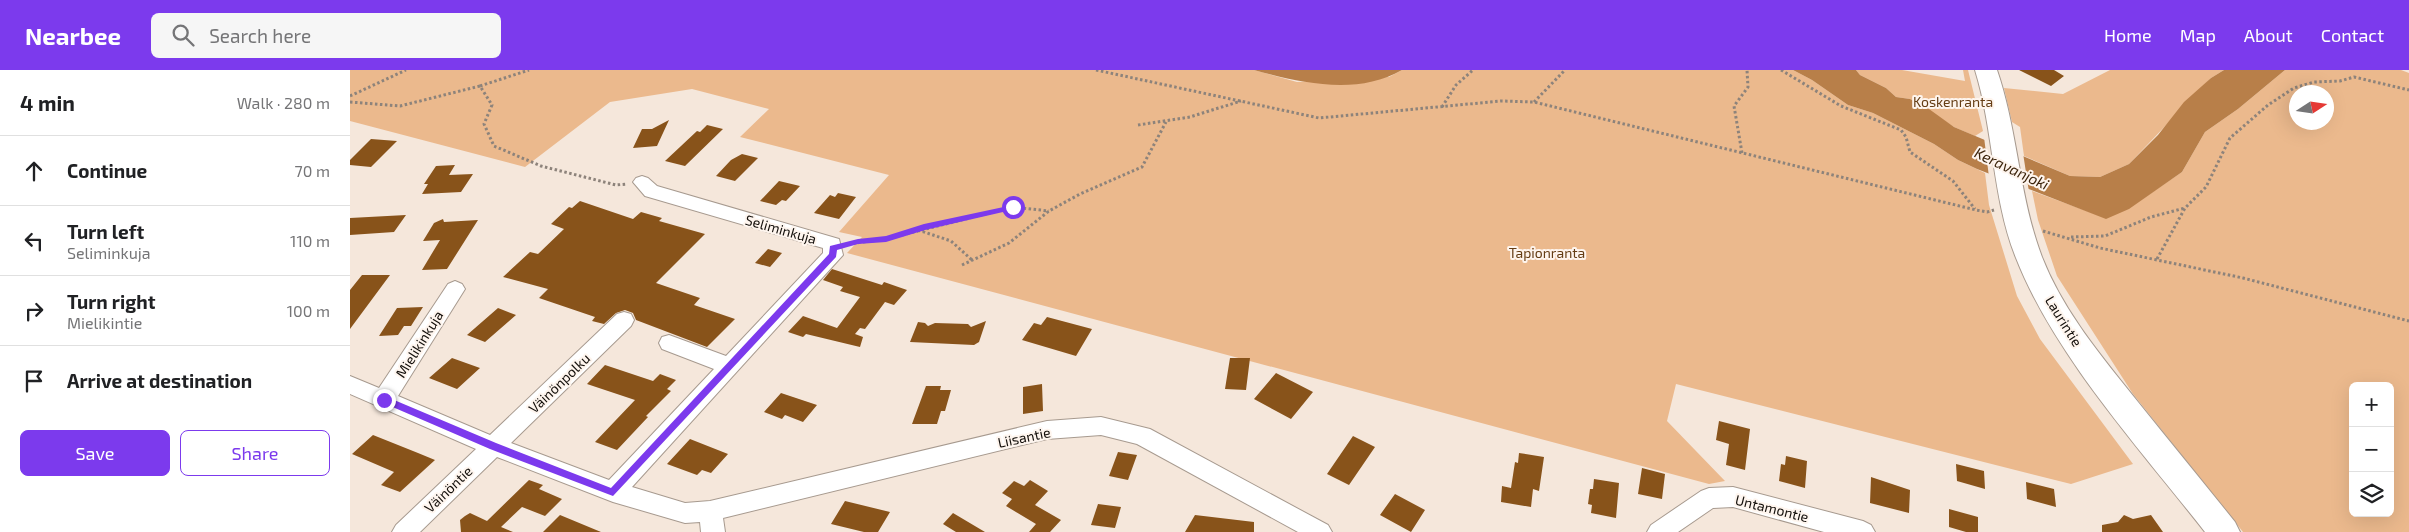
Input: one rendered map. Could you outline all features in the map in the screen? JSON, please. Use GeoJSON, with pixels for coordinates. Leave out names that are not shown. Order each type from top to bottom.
{"type":"FeatureCollection","features":[{"type":"Feature","properties":{"kind":"street","name":"Laurintie"},"geometry":{"type":"LineString","coordinates":[[1986,70],[2002,138],[2004,204],[2045,291],[2066,326],[2104,381],[2224,532]]}},
{"type":"Feature","properties":{"kind":"street","name":"Seliminkuja"},"geometry":{"type":"LineString","coordinates":[[613,492],[833,255],[832,244],[651,191],[642,182]]}},
{"type":"Feature","properties":{"kind":"street","name":"Mielikinkuja"},"geometry":{"type":"LineString","coordinates":[[384,400],[454,289]]}},
{"type":"Feature","properties":{"kind":"street","name":"Väinönpolku"},"geometry":{"type":"LineString","coordinates":[[493,446],[624,320]]}},
{"type":"Feature","properties":{"kind":"street"},"geometry":{"type":"LineString","coordinates":[[669,343],[730,366]]}},
{"type":"Feature","properties":{"kind":"street","name":"Liisantie"},"geometry":{"type":"LineString","coordinates":[[350,385],[493,446],[613,492],[711,521],[1047,430],[1101,426],[1142,436],[1320,532]]}},
{"type":"Feature","properties":{"kind":"street","name":"Väinöntie"},"geometry":{"type":"LineString","coordinates":[[404,532],[493,446]]}},
{"type":"Feature","properties":{"kind":"street","name":"Untamontie"},"geometry":{"type":"LineString","coordinates":[[1659,532],[1709,498],[1733,497],[1863,532]]}},
{"type":"Feature","properties":{"kind":"path"},"geometry":{"type":"LineString","coordinates":[[350,96],[406,70]]}},
{"type":"Feature","properties":{"kind":"path"},"geometry":{"type":"LineString","coordinates":[[350,102],[400,106],[480,86],[529,70]]}},
{"type":"Feature","properties":{"kind":"path"},"geometry":{"type":"LineString","coordinates":[[1096,70],[1319,118],[1501,101],[1534,102],[1976,210],[1986,212],[2004,204]]}},
{"type":"Feature","properties":{"kind":"path"},"geometry":{"type":"LineString","coordinates":[[1442,107],[1456,85],[1473,70]]}},
{"type":"Feature","properties":{"kind":"path"},"geometry":{"type":"LineString","coordinates":[[1534,102],[1565,70]]}},
{"type":"Feature","properties":{"kind":"path"},"geometry":{"type":"LineString","coordinates":[[1742,153],[1734,106],[1748,87],[1747,70]]}},
{"type":"Feature","properties":{"kind":"path"},"geometry":{"type":"LineString","coordinates":[[1781,70],[1841,106],[1901,130],[1906,137],[1910,152],[1953,181],[1976,210]]}},
{"type":"Feature","properties":{"kind":"path"},"geometry":{"type":"LineString","coordinates":[[2157,259],[2185,208],[2206,187],[2230,138],[2268,106],[2294,88],[2314,82],[2340,81],[2354,77],[2409,90]]}},
{"type":"Feature","properties":{"kind":"path"},"geometry":{"type":"LineString","coordinates":[[480,86],[492,105],[484,124],[494,146],[540,166],[616,185],[642,182]]}},
{"type":"Feature","properties":{"kind":"path"},"geometry":{"type":"LineString","coordinates":[[1138,125],[1166,122],[1216,112],[1241,101]]}},
{"type":"Feature","properties":{"kind":"path"},"geometry":{"type":"LineString","coordinates":[[962,265],[1009,243],[1048,212],[1080,194],[1142,167],[1166,122]]}},
{"type":"Feature","properties":{"kind":"path"},"geometry":{"type":"LineString","coordinates":[[833,248],[858,242],[886,239],[992,210],[1013,207],[1048,212]]}},
{"type":"Feature","properties":{"kind":"path"},"geometry":{"type":"LineString","coordinates":[[2066,237],[2105,236],[2151,217],[2185,208]]}},
{"type":"Feature","properties":{"kind":"path"},"geometry":{"type":"LineString","coordinates":[[2035,229],[2100,248],[2157,259],[2409,321]]}},
{"type":"Feature","properties":{"kind":"path"},"geometry":{"type":"LineString","coordinates":[[917,230],[951,241],[972,260]]}},
{"type":"Feature","properties":{"kind":"green space","name":"Tapionranta"},"geometry":{"type":"Polygon","coordinates":[[[350,70],[1254,70],[1297,82],[1389,77],[1402,70],[1793,70],[1812,80],[1848,105],[1873,113],[1985,173],[1989,205],[2017,296],[2040,339],[2133,464],[2071,484],[1676,384],[1667,421],[1725,481],[1709,484],[847,253],[862,237],[839,232],[889,175],[740,137],[769,109],[692,89],[610,102],[525,167],[350,121],[350,70]]]}},
{"type":"Feature","properties":{"kind":"green space","name":"Koskenranta"},"geometry":{"type":"Polygon","coordinates":[[[1856,70],[1902,70],[1965,81],[1963,70],[1968,70],[1983,131],[1975,136],[1954,127],[1910,99],[1896,97],[1886,88],[1860,75],[1856,70]]]}},
{"type":"Feature","properties":{"kind":"green space"},"geometry":{"type":"Polygon","coordinates":[[[2110,70],[2224,70],[2211,78],[2129,164],[2100,177],[2070,176],[2024,156],[2020,127],[2012,122],[2004,88],[2063,94],[2110,70]]]}},
{"type":"Feature","properties":{"kind":"green space"},"geometry":{"type":"Polygon","coordinates":[[[2285,70],[2401,70],[2409,73],[2409,532],[2243,532],[2133,394],[2057,276],[2038,220],[2032,191],[2106,218],[2129,208],[2182,172],[2205,132],[2238,109],[2285,70]]]}},
{"type":"Feature","properties":{"kind":"water"},"geometry":{"type":"Polygon","coordinates":[[[1254,70],[1402,70],[1385,78],[1366,83],[1329,85],[1310,83],[1254,70]]]}},
{"type":"Feature","properties":{"kind":"water","name":"Keravanjoki"},"geometry":{"type":"Polygon","coordinates":[[[1793,70],[1856,70],[1860,75],[1886,88],[1896,97],[1910,99],[1929,109],[1954,127],[2070,176],[2100,177],[2129,164],[2158,135],[2184,102],[2211,78],[2224,70],[2285,70],[2238,109],[2205,132],[2182,172],[2129,209],[2106,219],[1958,160],[1934,144],[1873,113],[1848,105],[1812,80],[1793,70]]]}},
{"type":"Feature","properties":{"kind":"pier"},"geometry":{"type":"Polygon","coordinates":[[[1984,137],[2023,153],[2029,192],[1989,177],[1984,137]]]}},
{"type":"Feature","properties":{"kind":"building"},"geometry":{"type":"Polygon","coordinates":[[[2019,70],[2054,70],[2064,76],[2051,86],[2019,70]]]}},
{"type":"Feature","properties":{"kind":"building"},"geometry":{"type":"Polygon","coordinates":[[[669,120],[657,146],[633,148],[642,129],[652,129],[669,120]]]}},
{"type":"Feature","properties":{"kind":"building"},"geometry":{"type":"Polygon","coordinates":[[[707,125],[723,129],[685,166],[665,161],[697,131],[700,132],[707,125]]]}},
{"type":"Feature","properties":{"kind":"building"},"geometry":{"type":"Polygon","coordinates":[[[371,139],[397,141],[371,167],[350,165],[350,160],[371,139]]]}},
{"type":"Feature","properties":{"kind":"building"},"geometry":{"type":"Polygon","coordinates":[[[742,154],[758,158],[735,181],[716,176],[731,160],[742,154]]]}},
{"type":"Feature","properties":{"kind":"building"},"geometry":{"type":"Polygon","coordinates":[[[455,165],[449,175],[473,174],[461,192],[422,194],[428,184],[424,184],[436,166],[455,165]]]}},
{"type":"Feature","properties":{"kind":"building"},"geometry":{"type":"Polygon","coordinates":[[[779,181],[800,186],[786,201],[782,200],[776,205],[760,201],[779,181]]]}},
{"type":"Feature","properties":{"kind":"building"},"geometry":{"type":"Polygon","coordinates":[[[838,193],[856,197],[839,219],[814,213],[830,195],[835,197],[838,193]]]}},
{"type":"Feature","properties":{"kind":"building"},"geometry":{"type":"Polygon","coordinates":[[[580,201],[633,219],[641,212],[662,218],[659,221],[705,234],[656,283],[700,298],[694,305],[735,319],[707,347],[636,320],[633,313],[625,310],[616,313],[604,324],[592,321],[595,317],[539,298],[548,289],[503,277],[530,252],[538,254],[564,229],[551,224],[569,207],[572,208],[580,201]]]}},
{"type":"Feature","properties":{"kind":"building"},"geometry":{"type":"Polygon","coordinates":[[[406,215],[394,232],[350,235],[350,218],[406,215]]]}},
{"type":"Feature","properties":{"kind":"building"},"geometry":{"type":"Polygon","coordinates":[[[443,219],[444,222],[478,220],[447,269],[422,270],[440,240],[423,241],[434,223],[443,219]]]}},
{"type":"Feature","properties":{"kind":"building"},"geometry":{"type":"Polygon","coordinates":[[[768,249],[782,253],[770,267],[755,263],[768,249]]]}},
{"type":"Feature","properties":{"kind":"building"},"geometry":{"type":"Polygon","coordinates":[[[832,269],[882,285],[884,282],[907,290],[894,305],[885,302],[865,329],[860,328],[855,334],[863,337],[860,347],[806,334],[803,337],[788,332],[803,316],[837,328],[860,297],[840,291],[843,287],[823,280],[832,269]]]}},
{"type":"Feature","properties":{"kind":"building"},"geometry":{"type":"Polygon","coordinates":[[[362,275],[390,275],[350,329],[350,290],[362,275]]]}},
{"type":"Feature","properties":{"kind":"building"},"geometry":{"type":"Polygon","coordinates":[[[423,307],[411,326],[404,326],[398,335],[379,336],[397,308],[423,307]]]}},
{"type":"Feature","properties":{"kind":"building"},"geometry":{"type":"Polygon","coordinates":[[[498,308],[516,315],[485,342],[467,335],[498,308]]]}},
{"type":"Feature","properties":{"kind":"building"},"geometry":{"type":"Polygon","coordinates":[[[1047,317],[1092,329],[1076,356],[1022,340],[1034,323],[1041,325],[1047,317]]]}},
{"type":"Feature","properties":{"kind":"building"},"geometry":{"type":"Polygon","coordinates":[[[986,321],[979,342],[974,345],[910,342],[918,322],[925,323],[928,326],[935,323],[968,324],[971,327],[986,321]]]}},
{"type":"Feature","properties":{"kind":"building"},"geometry":{"type":"Polygon","coordinates":[[[452,358],[480,368],[457,389],[429,378],[452,358]]]}},
{"type":"Feature","properties":{"kind":"building"},"geometry":{"type":"Polygon","coordinates":[[[1230,358],[1250,358],[1246,390],[1225,389],[1230,358]]]}},
{"type":"Feature","properties":{"kind":"building"},"geometry":{"type":"Polygon","coordinates":[[[605,365],[653,381],[660,374],[676,380],[667,389],[671,391],[646,416],[648,417],[617,450],[595,442],[635,400],[587,384],[605,365]]]}},
{"type":"Feature","properties":{"kind":"building"},"geometry":{"type":"Polygon","coordinates":[[[1276,373],[1313,392],[1291,419],[1254,399],[1276,373]]]}},
{"type":"Feature","properties":{"kind":"building"},"geometry":{"type":"Polygon","coordinates":[[[1042,384],[1043,411],[1023,414],[1023,387],[1042,384]]]}},
{"type":"Feature","properties":{"kind":"building"},"geometry":{"type":"Polygon","coordinates":[[[926,386],[941,386],[940,390],[951,390],[945,411],[941,411],[937,424],[912,424],[926,386]]]}},
{"type":"Feature","properties":{"kind":"building"},"geometry":{"type":"Polygon","coordinates":[[[781,393],[817,405],[803,422],[785,415],[782,419],[764,412],[781,393]]]}},
{"type":"Feature","properties":{"kind":"building"},"geometry":{"type":"Polygon","coordinates":[[[1719,421],[1750,429],[1745,470],[1726,465],[1729,444],[1716,440],[1719,421]]]}},
{"type":"Feature","properties":{"kind":"building"},"geometry":{"type":"Polygon","coordinates":[[[373,435],[435,460],[400,492],[381,485],[394,472],[352,454],[373,435]]]}},
{"type":"Feature","properties":{"kind":"building"},"geometry":{"type":"Polygon","coordinates":[[[1353,436],[1375,447],[1349,485],[1327,474],[1353,436]]]}},
{"type":"Feature","properties":{"kind":"building"},"geometry":{"type":"Polygon","coordinates":[[[690,439],[728,454],[711,473],[702,470],[697,475],[667,464],[690,439]]]}},
{"type":"Feature","properties":{"kind":"building"},"geometry":{"type":"Polygon","coordinates":[[[1118,452],[1137,455],[1128,480],[1109,476],[1118,452]]]}},
{"type":"Feature","properties":{"kind":"building"},"geometry":{"type":"Polygon","coordinates":[[[1519,453],[1544,457],[1539,491],[1533,489],[1531,507],[1501,502],[1502,486],[1511,488],[1515,462],[1518,463],[1519,453]]]}},
{"type":"Feature","properties":{"kind":"building"},"geometry":{"type":"Polygon","coordinates":[[[1786,456],[1807,461],[1805,488],[1779,481],[1781,464],[1785,465],[1786,456]]]}},
{"type":"Feature","properties":{"kind":"building"},"geometry":{"type":"Polygon","coordinates":[[[1956,464],[1984,471],[1985,489],[1957,481],[1956,464]]]}},
{"type":"Feature","properties":{"kind":"building"},"geometry":{"type":"Polygon","coordinates":[[[1642,468],[1665,474],[1662,499],[1638,494],[1642,468]]]}},
{"type":"Feature","properties":{"kind":"building"},"geometry":{"type":"Polygon","coordinates":[[[1871,477],[1910,490],[1909,513],[1870,503],[1871,477]]]}},
{"type":"Feature","properties":{"kind":"building"},"geometry":{"type":"Polygon","coordinates":[[[1594,479],[1619,483],[1616,518],[1591,513],[1592,505],[1588,504],[1590,489],[1593,489],[1594,479]]]}},
{"type":"Feature","properties":{"kind":"building"},"geometry":{"type":"Polygon","coordinates":[[[529,480],[543,485],[539,489],[562,499],[545,516],[522,507],[501,527],[513,532],[461,532],[460,520],[465,516],[470,513],[487,521],[529,480]]]}},
{"type":"Feature","properties":{"kind":"building"},"geometry":{"type":"Polygon","coordinates":[[[1030,480],[1048,491],[1035,505],[1061,520],[1050,532],[1029,532],[1036,524],[1006,506],[1012,499],[1002,493],[1014,481],[1024,486],[1030,480]]]}},
{"type":"Feature","properties":{"kind":"building"},"geometry":{"type":"Polygon","coordinates":[[[2026,482],[2054,489],[2056,507],[2027,499],[2026,482]]]}},
{"type":"Feature","properties":{"kind":"building"},"geometry":{"type":"Polygon","coordinates":[[[1395,494],[1425,510],[1411,532],[1380,515],[1395,494]]]}},
{"type":"Feature","properties":{"kind":"building"},"geometry":{"type":"Polygon","coordinates":[[[845,501],[890,512],[878,532],[864,532],[831,524],[845,501]]]}},
{"type":"Feature","properties":{"kind":"building"},"geometry":{"type":"Polygon","coordinates":[[[1098,504],[1121,507],[1115,528],[1091,525],[1098,504]]]}},
{"type":"Feature","properties":{"kind":"building"},"geometry":{"type":"Polygon","coordinates":[[[1949,509],[1978,517],[1978,532],[1966,532],[1949,527],[1949,509]]]}},
{"type":"Feature","properties":{"kind":"building"},"geometry":{"type":"Polygon","coordinates":[[[953,513],[985,532],[956,532],[943,524],[953,513]]]}},
{"type":"Feature","properties":{"kind":"building"},"geometry":{"type":"Polygon","coordinates":[[[560,515],[601,532],[543,532],[560,515]]]}},
{"type":"Feature","properties":{"kind":"building"},"geometry":{"type":"Polygon","coordinates":[[[1195,515],[1254,522],[1254,532],[1185,532],[1195,515]]]}},
{"type":"Feature","properties":{"kind":"building"},"geometry":{"type":"Polygon","coordinates":[[[2124,515],[2133,519],[2151,515],[2163,532],[2102,532],[2102,525],[2118,522],[2124,515]]]}},
{"type":"Feature","properties":{"kind":"route"},"geometry":{"type":"LineString","coordinates":[[384,400],[493,446],[613,492],[833,255],[833,248],[858,242],[886,239],[924,227],[992,210],[1013,207]]}}]}
